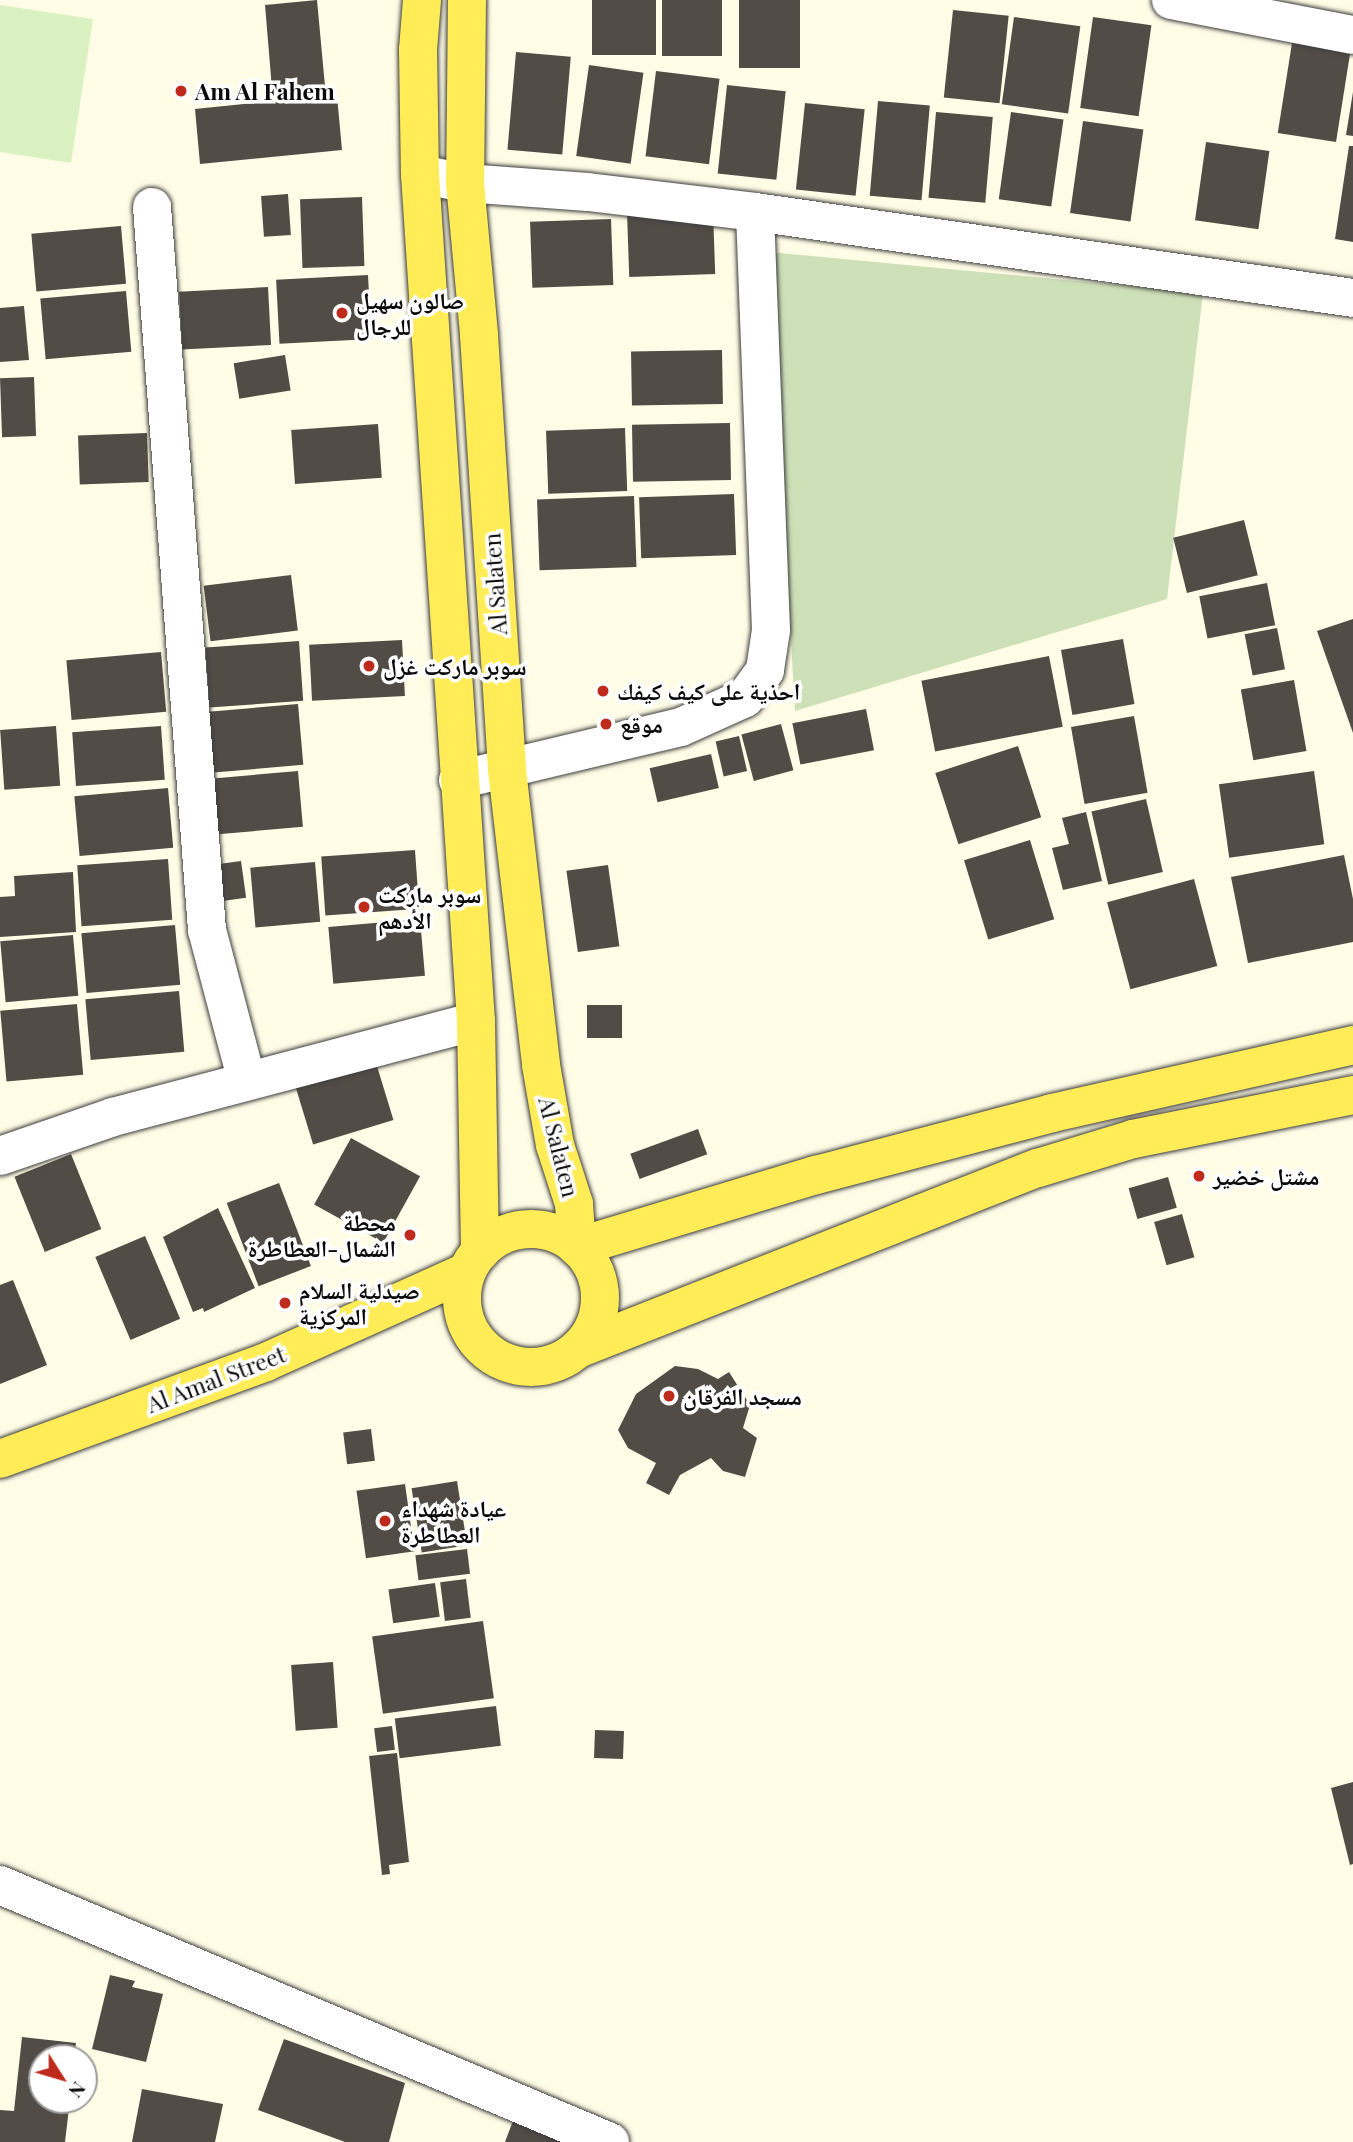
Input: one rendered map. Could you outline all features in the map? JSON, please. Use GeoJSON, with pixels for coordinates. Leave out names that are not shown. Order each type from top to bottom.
{"type":"FeatureCollection","features":[{"type":"Feature","properties":{"kind":"main road"},"geometry":{"type":"LineString","coordinates":[[422,0],[418,50],[420,174],[476,1021],[473,1262],[461,1296],[464,1319],[474,1341],[492,1357],[538,1368],[561,1361],[580,1348],[1038,1168],[1133,1139],[1353,1095]]}},
{"type":"Feature","properties":{"kind":"main road","name":"Al Salaten"},"geometry":{"type":"LineString","coordinates":[[467,0],[465,183],[479,335],[507,770],[541,1065],[555,1145],[574,1204],[577,1247]]}},
{"type":"Feature","properties":{"kind":"main road"},"geometry":{"type":"LineString","coordinates":[[577,1247],[816,1174],[973,1133],[1353,1045]]}},
{"type":"Feature","properties":{"kind":"main road"},"geometry":{"type":"LineString","coordinates":[[473,1262],[497,1238],[539,1230],[577,1247],[591,1265],[600,1307],[594,1328],[580,1348]]}},
{"type":"Feature","properties":{"kind":"main road","name":"Al Amal Street"},"geometry":{"type":"LineString","coordinates":[[0,1459],[266,1362],[473,1262]]}},
{"type":"Feature","properties":{"kind":"street"},"geometry":{"type":"LineString","coordinates":[[1171,0],[1353,35]]}},
{"type":"Feature","properties":{"kind":"street"},"geometry":{"type":"LineString","coordinates":[[420,174],[465,183],[588,192],[755,212],[1353,298]]}},
{"type":"Feature","properties":{"kind":"street"},"geometry":{"type":"LineString","coordinates":[[152,207],[207,930],[247,1081]]}},
{"type":"Feature","properties":{"kind":"street"},"geometry":{"type":"LineString","coordinates":[[458,780],[681,727],[745,698],[765,670],[771,630],[755,212]]}},
{"type":"Feature","properties":{"kind":"street"},"geometry":{"type":"LineString","coordinates":[[0,1156],[113,1117],[476,1021]]}},
{"type":"Feature","properties":{"kind":"street"},"geometry":{"type":"LineString","coordinates":[[0,1885],[610,2142]]}},
{"type":"Feature","properties":{"kind":"green space"},"geometry":{"type":"Polygon","coordinates":[[[0,5],[93,19],[71,163],[0,152],[0,5]]]}},
{"type":"Feature","properties":{"kind":"green space"},"geometry":{"type":"Polygon","coordinates":[[[769,252],[1203,293],[1167,599],[795,711],[769,252]]]}},
{"type":"Feature","properties":{"kind":"building"},"geometry":{"type":"Polygon","coordinates":[[[317,0],[326,97],[337,96],[342,150],[200,164],[195,109],[273,101],[265,5],[317,0]]]}},
{"type":"Feature","properties":{"kind":"building"},"geometry":{"type":"Polygon","coordinates":[[[592,0],[656,0],[656,55],[592,55],[592,0]]]}},
{"type":"Feature","properties":{"kind":"building"},"geometry":{"type":"Polygon","coordinates":[[[662,0],[722,0],[722,56],[662,56],[662,0]]]}},
{"type":"Feature","properties":{"kind":"building"},"geometry":{"type":"Polygon","coordinates":[[[739,0],[800,0],[800,68],[739,68],[739,0]]]}},
{"type":"Feature","properties":{"kind":"building"},"geometry":{"type":"Polygon","coordinates":[[[953,10],[1009,16],[999,103],[944,98],[953,10]]]}},
{"type":"Feature","properties":{"kind":"building"},"geometry":{"type":"Polygon","coordinates":[[[1014,17],[1080,26],[1068,113],[1002,104],[1014,17]]]}},
{"type":"Feature","properties":{"kind":"building"},"geometry":{"type":"Polygon","coordinates":[[[1093,17],[1151,25],[1139,116],[1080,108],[1093,17]]]}},
{"type":"Feature","properties":{"kind":"building"},"geometry":{"type":"Polygon","coordinates":[[[1292,43],[1350,52],[1336,142],[1278,133],[1292,43]]]}},
{"type":"Feature","properties":{"kind":"building"},"geometry":{"type":"Polygon","coordinates":[[[516,52],[571,57],[562,154],[507,150],[516,52]]]}},
{"type":"Feature","properties":{"kind":"building"},"geometry":{"type":"Polygon","coordinates":[[[589,65],[643,73],[631,164],[576,156],[589,65]]]}},
{"type":"Feature","properties":{"kind":"building"},"geometry":{"type":"Polygon","coordinates":[[[656,71],[720,79],[709,164],[646,156],[656,71]]]}},
{"type":"Feature","properties":{"kind":"building"},"geometry":{"type":"Polygon","coordinates":[[[727,85],[786,91],[776,180],[718,174],[727,85]]]}},
{"type":"Feature","properties":{"kind":"building"},"geometry":{"type":"Polygon","coordinates":[[[1353,92],[1353,136],[1346,135],[1353,92]]]}},
{"type":"Feature","properties":{"kind":"building"},"geometry":{"type":"Polygon","coordinates":[[[878,101],[930,106],[922,200],[870,196],[878,101]]]}},
{"type":"Feature","properties":{"kind":"building"},"geometry":{"type":"Polygon","coordinates":[[[805,103],[865,109],[856,196],[796,190],[805,103]]]}},
{"type":"Feature","properties":{"kind":"building"},"geometry":{"type":"Polygon","coordinates":[[[936,112],[993,117],[985,203],[929,198],[936,112]]]}},
{"type":"Feature","properties":{"kind":"building"},"geometry":{"type":"Polygon","coordinates":[[[1011,112],[1063,119],[1051,207],[999,199],[1011,112]]]}},
{"type":"Feature","properties":{"kind":"building"},"geometry":{"type":"Polygon","coordinates":[[[1083,121],[1143,129],[1130,222],[1070,213],[1083,121]]]}},
{"type":"Feature","properties":{"kind":"building"},"geometry":{"type":"Polygon","coordinates":[[[1206,142],[1269,151],[1258,229],[1195,220],[1206,142]]]}},
{"type":"Feature","properties":{"kind":"building"},"geometry":{"type":"Polygon","coordinates":[[[1349,146],[1353,146],[1353,242],[1335,239],[1349,146]]]}},
{"type":"Feature","properties":{"kind":"building"},"geometry":{"type":"Polygon","coordinates":[[[288,194],[291,235],[264,237],[261,196],[288,194]]]}},
{"type":"Feature","properties":{"kind":"building"},"geometry":{"type":"Polygon","coordinates":[[[362,197],[364,266],[302,268],[300,199],[362,197]]]}},
{"type":"Feature","properties":{"kind":"building"},"geometry":{"type":"Polygon","coordinates":[[[713,211],[715,274],[629,277],[627,214],[713,211]]]}},
{"type":"Feature","properties":{"kind":"building"},"geometry":{"type":"Polygon","coordinates":[[[611,219],[613,285],[532,288],[530,222],[611,219]]]}},
{"type":"Feature","properties":{"kind":"building"},"geometry":{"type":"Polygon","coordinates":[[[121,226],[126,284],[36,292],[31,234],[121,226]]]}},
{"type":"Feature","properties":{"kind":"building"},"geometry":{"type":"Polygon","coordinates":[[[368,275],[371,339],[279,344],[276,280],[368,275]]]}},
{"type":"Feature","properties":{"kind":"building"},"geometry":{"type":"Polygon","coordinates":[[[268,287],[271,345],[182,350],[179,292],[268,287]]]}},
{"type":"Feature","properties":{"kind":"building"},"geometry":{"type":"Polygon","coordinates":[[[126,291],[131,352],[46,359],[40,298],[126,291]]]}},
{"type":"Feature","properties":{"kind":"building"},"geometry":{"type":"Polygon","coordinates":[[[24,306],[29,360],[0,362],[0,308],[24,306]]]}},
{"type":"Feature","properties":{"kind":"building"},"geometry":{"type":"Polygon","coordinates":[[[722,350],[723,404],[632,406],[631,352],[722,350]]]}},
{"type":"Feature","properties":{"kind":"building"},"geometry":{"type":"Polygon","coordinates":[[[285,355],[291,391],[239,399],[234,363],[285,355]]]}},
{"type":"Feature","properties":{"kind":"building"},"geometry":{"type":"Polygon","coordinates":[[[34,377],[36,436],[2,437],[0,378],[34,377]]]}},
{"type":"Feature","properties":{"kind":"building"},"geometry":{"type":"Polygon","coordinates":[[[730,423],[731,480],[633,482],[632,425],[730,423]]]}},
{"type":"Feature","properties":{"kind":"building"},"geometry":{"type":"Polygon","coordinates":[[[378,424],[382,478],[295,484],[291,430],[378,424]]]}},
{"type":"Feature","properties":{"kind":"building"},"geometry":{"type":"Polygon","coordinates":[[[625,428],[627,491],[548,494],[546,431],[625,428]]]}},
{"type":"Feature","properties":{"kind":"building"},"geometry":{"type":"Polygon","coordinates":[[[147,433],[149,482],[80,484],[78,435],[147,433]]]}},
{"type":"Feature","properties":{"kind":"building"},"geometry":{"type":"Polygon","coordinates":[[[734,494],[736,555],[641,558],[639,497],[734,494]]]}},
{"type":"Feature","properties":{"kind":"building"},"geometry":{"type":"Polygon","coordinates":[[[634,496],[636,567],[540,570],[537,499],[634,496]]]}},
{"type":"Feature","properties":{"kind":"building"},"geometry":{"type":"Polygon","coordinates":[[[1244,520],[1258,575],[1187,593],[1173,538],[1244,520]]]}},
{"type":"Feature","properties":{"kind":"building"},"geometry":{"type":"Polygon","coordinates":[[[291,575],[298,631],[210,641],[204,586],[291,575]]]}},
{"type":"Feature","properties":{"kind":"building"},"geometry":{"type":"Polygon","coordinates":[[[1267,583],[1275,625],[1207,638],[1199,596],[1267,583]]]}},
{"type":"Feature","properties":{"kind":"building"},"geometry":{"type":"Polygon","coordinates":[[[1353,619],[1353,733],[1317,631],[1353,619]]]}},
{"type":"Feature","properties":{"kind":"building"},"geometry":{"type":"Polygon","coordinates":[[[1277,628],[1285,669],[1253,676],[1245,634],[1277,628]]]}},
{"type":"Feature","properties":{"kind":"building"},"geometry":{"type":"Polygon","coordinates":[[[1123,639],[1134,704],[1072,715],[1061,650],[1123,639]]]}},
{"type":"Feature","properties":{"kind":"building"},"geometry":{"type":"Polygon","coordinates":[[[402,640],[405,696],[312,701],[309,645],[402,640]]]}},
{"type":"Feature","properties":{"kind":"building"},"geometry":{"type":"Polygon","coordinates":[[[299,641],[303,701],[209,707],[205,648],[299,641]]]}},
{"type":"Feature","properties":{"kind":"building"},"geometry":{"type":"Polygon","coordinates":[[[161,652],[166,712],[72,720],[66,660],[161,652]]]}},
{"type":"Feature","properties":{"kind":"building"},"geometry":{"type":"Polygon","coordinates":[[[1049,656],[1063,727],[935,751],[921,681],[1049,656]]]}},
{"type":"Feature","properties":{"kind":"building"},"geometry":{"type":"Polygon","coordinates":[[[1294,680],[1307,751],[1253,760],[1241,689],[1294,680]]]}},
{"type":"Feature","properties":{"kind":"building"},"geometry":{"type":"Polygon","coordinates":[[[298,704],[303,765],[211,773],[205,712],[298,704]]]}},
{"type":"Feature","properties":{"kind":"building"},"geometry":{"type":"Polygon","coordinates":[[[866,709],[874,750],[800,765],[792,723],[866,709]]]}},
{"type":"Feature","properties":{"kind":"building"},"geometry":{"type":"Polygon","coordinates":[[[1134,716],[1148,793],[1085,804],[1071,727],[1134,716]]]}},
{"type":"Feature","properties":{"kind":"building"},"geometry":{"type":"Polygon","coordinates":[[[781,724],[793,770],[754,781],[741,735],[781,724]]]}},
{"type":"Feature","properties":{"kind":"building"},"geometry":{"type":"Polygon","coordinates":[[[56,726],[60,786],[4,790],[0,730],[56,726]]]}},
{"type":"Feature","properties":{"kind":"building"},"geometry":{"type":"Polygon","coordinates":[[[161,726],[165,780],[76,786],[72,732],[161,726]]]}},
{"type":"Feature","properties":{"kind":"building"},"geometry":{"type":"Polygon","coordinates":[[[739,736],[747,771],[724,776],[716,741],[739,736]]]}},
{"type":"Feature","properties":{"kind":"building"},"geometry":{"type":"Polygon","coordinates":[[[1018,746],[1041,817],[958,844],[935,773],[1018,746]]]}},
{"type":"Feature","properties":{"kind":"building"},"geometry":{"type":"Polygon","coordinates":[[[711,754],[719,788],[657,802],[650,768],[711,754]]]}},
{"type":"Feature","properties":{"kind":"building"},"geometry":{"type":"Polygon","coordinates":[[[298,771],[303,827],[215,834],[210,779],[298,771]]]}},
{"type":"Feature","properties":{"kind":"building"},"geometry":{"type":"Polygon","coordinates":[[[1314,771],[1324,844],[1229,858],[1219,784],[1314,771]]]}},
{"type":"Feature","properties":{"kind":"building"},"geometry":{"type":"Polygon","coordinates":[[[168,788],[173,848],[80,856],[74,796],[168,788]]]}},
{"type":"Feature","properties":{"kind":"building"},"geometry":{"type":"Polygon","coordinates":[[[1146,799],[1163,872],[1108,885],[1091,812],[1146,799]]]}},
{"type":"Feature","properties":{"kind":"building"},"geometry":{"type":"Polygon","coordinates":[[[1086,812],[1102,881],[1063,890],[1052,848],[1069,844],[1062,818],[1086,812]]]}},
{"type":"Feature","properties":{"kind":"building"},"geometry":{"type":"Polygon","coordinates":[[[1030,840],[1054,919],[988,940],[964,860],[1030,840]]]}},
{"type":"Feature","properties":{"kind":"building"},"geometry":{"type":"Polygon","coordinates":[[[415,850],[419,909],[325,915],[321,857],[415,850]]]}},
{"type":"Feature","properties":{"kind":"building"},"geometry":{"type":"Polygon","coordinates":[[[1344,855],[1353,899],[1353,942],[1248,963],[1231,877],[1344,855]]]}},
{"type":"Feature","properties":{"kind":"building"},"geometry":{"type":"Polygon","coordinates":[[[168,859],[172,920],[81,926],[77,865],[168,859]]]}},
{"type":"Feature","properties":{"kind":"building"},"geometry":{"type":"Polygon","coordinates":[[[241,861],[246,898],[222,901],[217,864],[241,861]]]}},
{"type":"Feature","properties":{"kind":"building"},"geometry":{"type":"Polygon","coordinates":[[[315,862],[320,922],[255,927],[250,868],[315,862]]]}},
{"type":"Feature","properties":{"kind":"building"},"geometry":{"type":"Polygon","coordinates":[[[608,865],[619,946],[578,952],[566,871],[608,865]]]}},
{"type":"Feature","properties":{"kind":"building"},"geometry":{"type":"Polygon","coordinates":[[[73,872],[76,932],[0,937],[0,897],[15,896],[14,876],[73,872]]]}},
{"type":"Feature","properties":{"kind":"building"},"geometry":{"type":"Polygon","coordinates":[[[1194,879],[1217,966],[1130,989],[1107,902],[1194,879]]]}},
{"type":"Feature","properties":{"kind":"building"},"geometry":{"type":"Polygon","coordinates":[[[420,919],[425,976],[333,984],[328,927],[420,919]]]}},
{"type":"Feature","properties":{"kind":"building"},"geometry":{"type":"Polygon","coordinates":[[[175,925],[180,985],[87,993],[81,933],[175,925]]]}},
{"type":"Feature","properties":{"kind":"building"},"geometry":{"type":"Polygon","coordinates":[[[73,935],[78,996],[6,1002],[0,941],[73,935]]]}},
{"type":"Feature","properties":{"kind":"building"},"geometry":{"type":"Polygon","coordinates":[[[179,991],[184,1052],[91,1060],[85,999],[179,991]]]}},
{"type":"Feature","properties":{"kind":"building"},"geometry":{"type":"Polygon","coordinates":[[[77,1004],[83,1075],[6,1081],[0,1011],[77,1004]]]}},
{"type":"Feature","properties":{"kind":"building"},"geometry":{"type":"Polygon","coordinates":[[[587,1005],[622,1005],[622,1038],[587,1038],[587,1005]]]}},
{"type":"Feature","properties":{"kind":"building"},"geometry":{"type":"Polygon","coordinates":[[[373,1053],[393,1120],[313,1145],[293,1078],[373,1053]]]}},
{"type":"Feature","properties":{"kind":"building"},"geometry":{"type":"Polygon","coordinates":[[[698,1129],[707,1154],[640,1179],[630,1154],[698,1129]]]}},
{"type":"Feature","properties":{"kind":"building"},"geometry":{"type":"Polygon","coordinates":[[[351,1138],[420,1176],[383,1243],[314,1204],[351,1138]]]}},
{"type":"Feature","properties":{"kind":"building"},"geometry":{"type":"Polygon","coordinates":[[[71,1154],[101,1229],[45,1252],[14,1177],[71,1154]]]}},
{"type":"Feature","properties":{"kind":"building"},"geometry":{"type":"Polygon","coordinates":[[[1168,1177],[1177,1208],[1137,1219],[1129,1188],[1168,1177]]]}},
{"type":"Feature","properties":{"kind":"building"},"geometry":{"type":"Polygon","coordinates":[[[279,1183],[311,1266],[259,1286],[227,1203],[279,1183]]]}},
{"type":"Feature","properties":{"kind":"building"},"geometry":{"type":"Polygon","coordinates":[[[218,1208],[255,1288],[204,1312],[203,1308],[193,1312],[163,1237],[218,1208]]]}},
{"type":"Feature","properties":{"kind":"building"},"geometry":{"type":"Polygon","coordinates":[[[1182,1214],[1194,1257],[1167,1265],[1154,1222],[1182,1214]]]}},
{"type":"Feature","properties":{"kind":"building"},"geometry":{"type":"Polygon","coordinates":[[[145,1236],[180,1319],[130,1340],[95,1257],[145,1236]]]}},
{"type":"Feature","properties":{"kind":"building"},"geometry":{"type":"Polygon","coordinates":[[[13,1280],[47,1365],[0,1384],[0,1285],[13,1280]]]}},
{"type":"Feature","properties":{"kind":"building"},"geometry":{"type":"Polygon","coordinates":[[[675,1366],[698,1369],[718,1379],[729,1372],[750,1405],[743,1428],[757,1438],[745,1477],[723,1471],[711,1458],[680,1475],[669,1495],[646,1483],[656,1463],[628,1448],[618,1430],[636,1394],[675,1366]]]}},
{"type":"Feature","properties":{"kind":"building"},"geometry":{"type":"Polygon","coordinates":[[[371,1429],[375,1461],[347,1464],[343,1432],[371,1429]]]}},
{"type":"Feature","properties":{"kind":"building"},"geometry":{"type":"Polygon","coordinates":[[[457,1481],[467,1545],[422,1552],[412,1488],[457,1481]]]}},
{"type":"Feature","properties":{"kind":"building","name":"عيادة شهداء العطاطرة"},"geometry":{"type":"Polygon","coordinates":[[[405,1484],[414,1551],[366,1558],[356,1491],[405,1484]]]}},
{"type":"Feature","properties":{"kind":"building"},"geometry":{"type":"Polygon","coordinates":[[[467,1549],[470,1574],[418,1580],[415,1555],[467,1549]]]}},
{"type":"Feature","properties":{"kind":"building"},"geometry":{"type":"Polygon","coordinates":[[[466,1579],[471,1618],[445,1621],[440,1582],[466,1579]]]}},
{"type":"Feature","properties":{"kind":"building"},"geometry":{"type":"Polygon","coordinates":[[[435,1583],[440,1617],[393,1623],[388,1590],[435,1583]]]}},
{"type":"Feature","properties":{"kind":"building"},"geometry":{"type":"Polygon","coordinates":[[[483,1621],[494,1698],[383,1714],[372,1637],[483,1621]]]}},
{"type":"Feature","properties":{"kind":"building"},"geometry":{"type":"Polygon","coordinates":[[[333,1662],[338,1728],[296,1731],[291,1665],[333,1662]]]}},
{"type":"Feature","properties":{"kind":"building"},"geometry":{"type":"Polygon","coordinates":[[[496,1706],[501,1746],[400,1758],[395,1718],[496,1706]]]}},
{"type":"Feature","properties":{"kind":"building"},"geometry":{"type":"Polygon","coordinates":[[[392,1726],[395,1750],[377,1752],[374,1728],[392,1726]]]}},
{"type":"Feature","properties":{"kind":"building"},"geometry":{"type":"Polygon","coordinates":[[[595,1730],[624,1731],[623,1759],[594,1758],[595,1730]]]}},
{"type":"Feature","properties":{"kind":"building"},"geometry":{"type":"Polygon","coordinates":[[[397,1753],[409,1862],[389,1865],[390,1874],[382,1875],[369,1756],[397,1753]]]}},
{"type":"Feature","properties":{"kind":"building"},"geometry":{"type":"Polygon","coordinates":[[[1353,1782],[1353,1864],[1350,1865],[1331,1788],[1353,1782]]]}},
{"type":"Feature","properties":{"kind":"building"},"geometry":{"type":"Polygon","coordinates":[[[110,1975],[135,1981],[132,1987],[163,1994],[146,2062],[98,2050],[98,2044],[93,2044],[110,1975]]]}},
{"type":"Feature","properties":{"kind":"building"},"geometry":{"type":"Polygon","coordinates":[[[22,2037],[76,2043],[28,2044],[28,2114],[68,2114],[65,2142],[0,2142],[0,2110],[14,2111],[22,2037]]]}},
{"type":"Feature","properties":{"kind":"building"},"geometry":{"type":"Polygon","coordinates":[[[284,2039],[405,2083],[389,2142],[345,2142],[258,2110],[284,2039]]]}},
{"type":"Feature","properties":{"kind":"building"},"geometry":{"type":"Polygon","coordinates":[[[142,2089],[223,2104],[215,2142],[132,2142],[142,2089]]]}},
{"type":"Feature","properties":{"kind":"building"},"geometry":{"type":"Polygon","coordinates":[[[514,2118],[579,2142],[505,2142],[514,2118]]]}},
{"type":"Feature","properties":{"kind":"place","name":"Am Al Fahem"},"geometry":{"type":"Point","coordinates":[181,91]}},
{"type":"Feature","properties":{"kind":"place","name":"صالون سهيل للرجال"},"geometry":{"type":"Point","coordinates":[342,313]}},
{"type":"Feature","properties":{"kind":"place","name":"سوبر ماركت غزل"},"geometry":{"type":"Point","coordinates":[369,666]}},
{"type":"Feature","properties":{"kind":"place","name":"احذية على كيف كيفك"},"geometry":{"type":"Point","coordinates":[603,691]}},
{"type":"Feature","properties":{"kind":"place","name":"موقع"},"geometry":{"type":"Point","coordinates":[606,724]}},
{"type":"Feature","properties":{"kind":"place","name":"سوبر ماركت الأدهم"},"geometry":{"type":"Point","coordinates":[364,907]}},
{"type":"Feature","properties":{"kind":"place","name":"مشتل خضير"},"geometry":{"type":"Point","coordinates":[1199,1176]}},
{"type":"Feature","properties":{"kind":"place","name":"محطة الشمال-العطاطرة"},"geometry":{"type":"Point","coordinates":[410,1235]}},
{"type":"Feature","properties":{"kind":"place","name":"صيدلية السلام المركزية"},"geometry":{"type":"Point","coordinates":[285,1303]}},
{"type":"Feature","properties":{"kind":"place","name":"مسجد الفرقان"},"geometry":{"type":"Point","coordinates":[669,1396]}},
{"type":"Feature","properties":{"kind":"place","name":"عيادة شهداء العطاطرة"},"geometry":{"type":"Point","coordinates":[385,1521]}}]}
